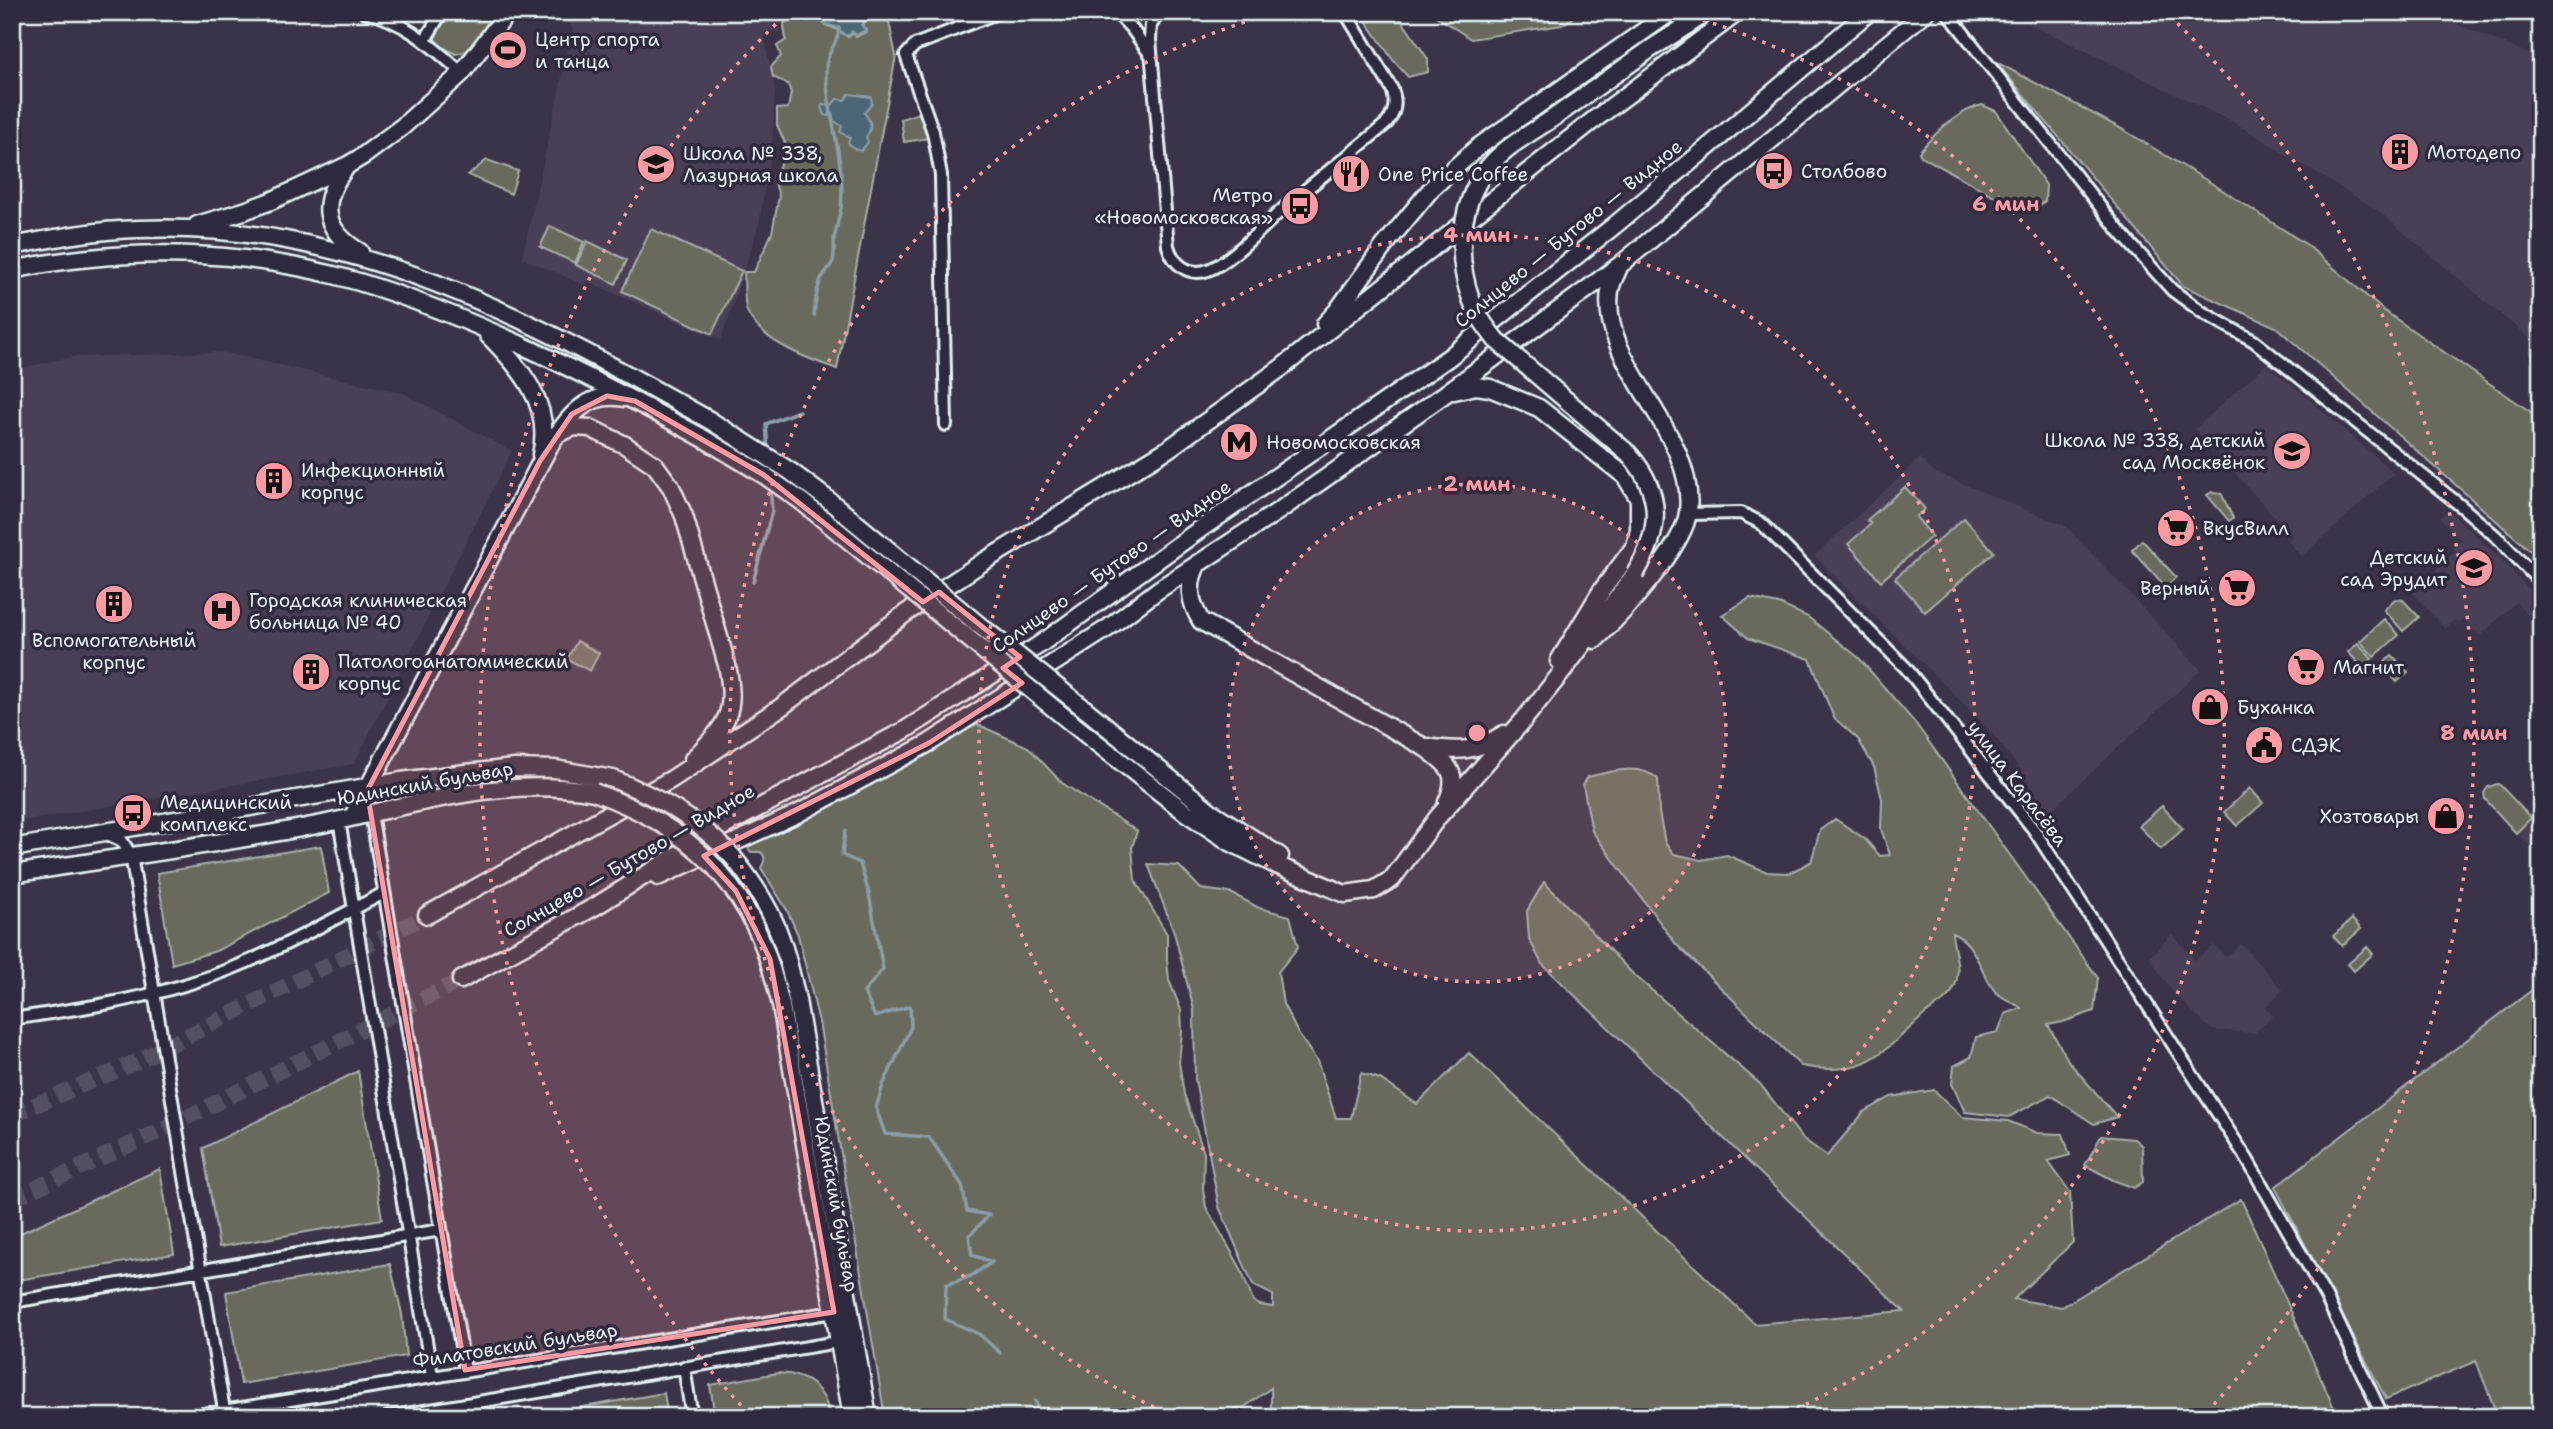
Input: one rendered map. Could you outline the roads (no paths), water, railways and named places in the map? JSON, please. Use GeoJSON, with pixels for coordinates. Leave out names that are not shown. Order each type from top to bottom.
{"type":"FeatureCollection","features":[{"type":"Feature","properties":{"kind":"main road"},"geometry":{"type":"LineString","coordinates":[[178,229],[244,211],[348,165],[402,127],[462,73],[508,12]]}},
{"type":"Feature","properties":{"kind":"main road"},"geometry":{"type":"LineString","coordinates":[[1281,368],[1337,311],[1384,246],[1432,188],[1478,147],[1671,12]]}},
{"type":"Feature","properties":{"kind":"main road"},"geometry":{"type":"LineString","coordinates":[[1652,48],[1694,12]]}},
{"type":"Feature","properties":{"kind":"main road"},"geometry":{"type":"LineString","coordinates":[[12,270],[75,259],[149,253],[243,260],[359,282],[481,328],[635,401],[764,475],[801,501],[1121,763],[1218,834],[1274,864],[1345,894],[1374,890],[1392,879],[1443,811],[1521,723],[1563,670],[1635,574],[1647,554],[1655,521],[1652,489],[1642,469],[1629,454],[1496,340],[1476,310],[1465,272],[1463,223],[1470,200],[1482,177],[1502,153],[1708,12]]}},
{"type":"Feature","properties":{"kind":"main road"},"geometry":{"type":"LineString","coordinates":[[427,915],[672,779],[781,707],[906,613],[983,562],[1168,449],[1281,368],[1580,130],[1738,12]]}},
{"type":"Feature","properties":{"kind":"main road","name":"Солнцево — Бутово — Видное"},"geometry":{"type":"LineString","coordinates":[[461,979],[596,906],[717,830],[905,730],[1039,645],[1448,358],[1615,225],[1869,12]]}},
{"type":"Feature","properties":{"kind":"main road"},"geometry":{"type":"LineString","coordinates":[[596,906],[797,814],[929,743],[1108,628],[1200,560],[1280,510],[1445,394],[1620,265],[1926,12]]}},
{"type":"Feature","properties":{"kind":"main road"},"geometry":{"type":"LineString","coordinates":[[348,165],[330,193],[329,220],[343,240],[373,260]]}},
{"type":"Feature","properties":{"kind":"main road"},"geometry":{"type":"LineString","coordinates":[[12,246],[104,231],[178,229],[289,240],[373,260],[445,286],[509,314],[711,421],[790,471],[1217,817],[1317,882]]}},
{"type":"Feature","properties":{"kind":"main road"},"geometry":{"type":"LineString","coordinates":[[1563,670],[1623,611],[1675,545],[1688,514],[1687,477],[1676,447],[1618,342],[1611,323],[1610,288],[1620,265]]}},
{"type":"Feature","properties":{"kind":"main road"},"geometry":{"type":"LineString","coordinates":[[481,328],[522,373],[537,398],[544,435],[540,461]]}},
{"type":"Feature","properties":{"kind":"main road"},"geometry":{"type":"LineString","coordinates":[[1445,394],[1476,386],[1490,388],[1539,408],[1625,476],[1639,499],[1639,530],[1635,546],[1596,600],[1532,709]]}},
{"type":"Feature","properties":{"kind":"main road"},"geometry":{"type":"LineString","coordinates":[[346,818],[369,787],[540,461],[557,434],[572,414],[587,402],[607,396],[635,401]]}},
{"type":"Feature","properties":{"kind":"main road"},"geometry":{"type":"LineString","coordinates":[[557,434],[574,427],[590,428],[640,454],[655,465],[671,487],[684,516],[732,690],[731,709],[724,723],[672,779]]}},
{"type":"Feature","properties":{"kind":"main road"},"geometry":{"type":"LineString","coordinates":[[1200,560],[1191,576],[1190,587],[1191,600],[1201,621],[1424,747],[1440,759],[1451,770],[1454,779],[1453,791],[1443,811]]}},
{"type":"Feature","properties":{"kind":"main road"},"geometry":{"type":"LineString","coordinates":[[1424,747],[1465,751],[1478,748],[1521,723]]}},
{"type":"Feature","properties":{"kind":"main road","name":"Юдинский бульвар"},"geometry":{"type":"LineString","coordinates":[[12,848],[401,781],[515,768],[555,769],[613,779],[667,803],[689,817],[732,856],[754,883],[774,918],[787,950],[797,1000],[847,1340],[852,1417]]}},
{"type":"Feature","properties":{"kind":"main road","name":"Юдинский бульвар"},"geometry":{"type":"LineString","coordinates":[[12,874],[521,786],[566,787],[594,792],[627,804],[667,826],[697,849],[736,891],[756,926],[770,959],[781,1005],[842,1310]]}},
{"type":"Feature","properties":{"kind":"main road","name":"Юдинский бульвар"},"geometry":{"type":"LineString","coordinates":[[847,1340],[868,1417]]}},
{"type":"Feature","properties":{"kind":"street"},"geometry":{"type":"LineString","coordinates":[[364,12],[382,15],[425,40],[462,73]]}},
{"type":"Feature","properties":{"kind":"street"},"geometry":{"type":"LineString","coordinates":[[425,40],[442,12]]}},
{"type":"Feature","properties":{"kind":"street"},"geometry":{"type":"LineString","coordinates":[[946,425],[941,175],[933,132],[906,55],[915,45],[999,12]]}},
{"type":"Feature","properties":{"kind":"street"},"geometry":{"type":"LineString","coordinates":[[1116,12],[1152,57]]}},
{"type":"Feature","properties":{"kind":"street"},"geometry":{"type":"LineString","coordinates":[[1160,12],[1151,25],[1152,57],[1168,246],[1170,254],[1179,266],[1203,272],[1217,266],[1233,253],[1392,116],[1395,103],[1392,89],[1345,12]]}},
{"type":"Feature","properties":{"kind":"street"},"geometry":{"type":"LineString","coordinates":[[1947,12],[2120,232],[2172,290],[2202,312],[2254,341],[2461,506],[2500,540],[2541,583]]}},
{"type":"Feature","properties":{"kind":"street","name":"улица Карасёва"},"geometry":{"type":"LineString","coordinates":[[1688,514],[1730,512],[1752,517],[1906,668],[2034,830],[2247,1159],[2326,1297],[2383,1417]]}},
{"type":"Feature","properties":{"kind":"street"},"geometry":{"type":"LineString","coordinates":[[371,813],[465,1370]]}},
{"type":"Feature","properties":{"kind":"street"},"geometry":{"type":"LineString","coordinates":[[346,818],[354,909],[432,1376]]}},
{"type":"Feature","properties":{"kind":"street"},"geometry":{"type":"LineString","coordinates":[[104,832],[122,841],[131,855],[224,1410]]}},
{"type":"Feature","properties":{"kind":"street"},"geometry":{"type":"LineString","coordinates":[[12,1019],[121,1002],[207,978],[384,893]]}},
{"type":"Feature","properties":{"kind":"street"},"geometry":{"type":"LineString","coordinates":[[12,1302],[441,1230]]}},
{"type":"Feature","properties":{"kind":"street","name":"Филатовский бульвар"},"geometry":{"type":"LineString","coordinates":[[186,1417],[842,1310]]}},
{"type":"Feature","properties":{"kind":"street"},"geometry":{"type":"LineString","coordinates":[[388,1417],[847,1340]]}},
{"type":"Feature","properties":{"kind":"street"},"geometry":{"type":"LineString","coordinates":[[684,1367],[692,1417]]}},
{"type":"Feature","properties":{"kind":"street"},"geometry":{"type":"LineString","coordinates":[[1243,1417],[1257,1417]]}},
{"type":"Feature","properties":{"kind":"water"},"geometry":{"type":"Polygon","coordinates":[[[822,12],[863,12],[863,17],[866,18],[861,25],[866,30],[856,35],[852,31],[850,35],[845,35],[836,27],[825,24],[822,12]]]}},
{"type":"Feature","properties":{"kind":"water"},"geometry":{"type":"Polygon","coordinates":[[[849,94],[871,97],[872,104],[864,113],[870,124],[866,137],[868,142],[861,151],[848,143],[850,138],[840,132],[842,126],[834,121],[832,113],[825,115],[821,108],[822,105],[831,106],[837,99],[845,100],[849,94]]]}},
{"type":"Feature","properties":{"kind":"waterway"},"geometry":{"type":"LineString","coordinates":[[814,316],[819,284],[833,261],[834,239],[841,208],[841,174],[826,74],[827,59],[839,28]]}},
{"type":"Feature","properties":{"kind":"waterway"},"geometry":{"type":"LineString","coordinates":[[768,450],[766,424],[799,411]]}},
{"type":"Feature","properties":{"kind":"waterway"},"geometry":{"type":"LineString","coordinates":[[753,582],[772,511],[770,486]]}},
{"type":"Feature","properties":{"kind":"waterway"},"geometry":{"type":"LineString","coordinates":[[845,831],[842,855],[860,863],[869,894],[883,969],[864,992],[875,1017],[910,1006],[911,1027],[883,1085],[876,1108],[885,1134],[929,1137],[962,1185],[967,1211],[989,1215],[969,1236],[972,1255],[992,1262],[971,1276],[946,1285],[945,1319],[979,1334],[1000,1353]]}},
{"type":"Feature","properties":{"kind":"waterway"},"geometry":{"type":"LineString","coordinates":[[1035,1401],[1042,1417]]}},
{"type":"Feature","properties":{"kind":"tunnel"},"geometry":{"type":"LineString","coordinates":[[12,1115],[136,1062],[427,915]]}},
{"type":"Feature","properties":{"kind":"tunnel"},"geometry":{"type":"LineString","coordinates":[[12,1199],[166,1128],[461,980]]}},
{"type":"Feature","properties":{"kind":"place","name":"Центр спорта и танца"},"geometry":{"type":"Point","coordinates":[508,50]}},
{"type":"Feature","properties":{"kind":"place","name":"Мотодепо"},"geometry":{"type":"Point","coordinates":[2400,152]}},
{"type":"Feature","properties":{"kind":"place","name":"Школа № 338, Лазурная школа"},"geometry":{"type":"Point","coordinates":[656,164]}},
{"type":"Feature","properties":{"kind":"place","name":"Столбово"},"geometry":{"type":"Point","coordinates":[1774,171]}},
{"type":"Feature","properties":{"kind":"place","name":"One Price Coffee"},"geometry":{"type":"Point","coordinates":[1351,174]}},
{"type":"Feature","properties":{"kind":"place","name":"Метро «Новомосковская»"},"geometry":{"type":"Point","coordinates":[1300,206]}},
{"type":"Feature","properties":{"kind":"place","name":"Новомосковская"},"geometry":{"type":"Point","coordinates":[1239,442]}},
{"type":"Feature","properties":{"kind":"place","name":"Школа № 338, детский сад Москвёнок"},"geometry":{"type":"Point","coordinates":[2292,451]}},
{"type":"Feature","properties":{"kind":"place","name":"Инфекционный корпус"},"geometry":{"type":"Point","coordinates":[274,481]}},
{"type":"Feature","properties":{"kind":"place","name":"ВкусВилл"},"geometry":{"type":"Point","coordinates":[2176,528]}},
{"type":"Feature","properties":{"kind":"place","name":"Детский сад Эрудит"},"geometry":{"type":"Point","coordinates":[2474,568]}},
{"type":"Feature","properties":{"kind":"place","name":"Верный"},"geometry":{"type":"Point","coordinates":[2237,588]}},
{"type":"Feature","properties":{"kind":"place","name":"Вспомогательный корпус"},"geometry":{"type":"Point","coordinates":[114,604]}},
{"type":"Feature","properties":{"kind":"place","name":"Городская клиническая больница № 40"},"geometry":{"type":"Point","coordinates":[222,611]}},
{"type":"Feature","properties":{"kind":"place","name":"Магнит"},"geometry":{"type":"Point","coordinates":[2306,667]}},
{"type":"Feature","properties":{"kind":"place","name":"Патологоанатомический корпус"},"geometry":{"type":"Point","coordinates":[311,672]}},
{"type":"Feature","properties":{"kind":"place","name":"Буханка"},"geometry":{"type":"Point","coordinates":[2210,707]}},
{"type":"Feature","properties":{"kind":"place","name":"СДЭК"},"geometry":{"type":"Point","coordinates":[2264,745]}},
{"type":"Feature","properties":{"kind":"place","name":"Медицинский комплекс"},"geometry":{"type":"Point","coordinates":[133,813]}},
{"type":"Feature","properties":{"kind":"place","name":"Хозтовары"},"geometry":{"type":"Point","coordinates":[2446,816]}}]}
